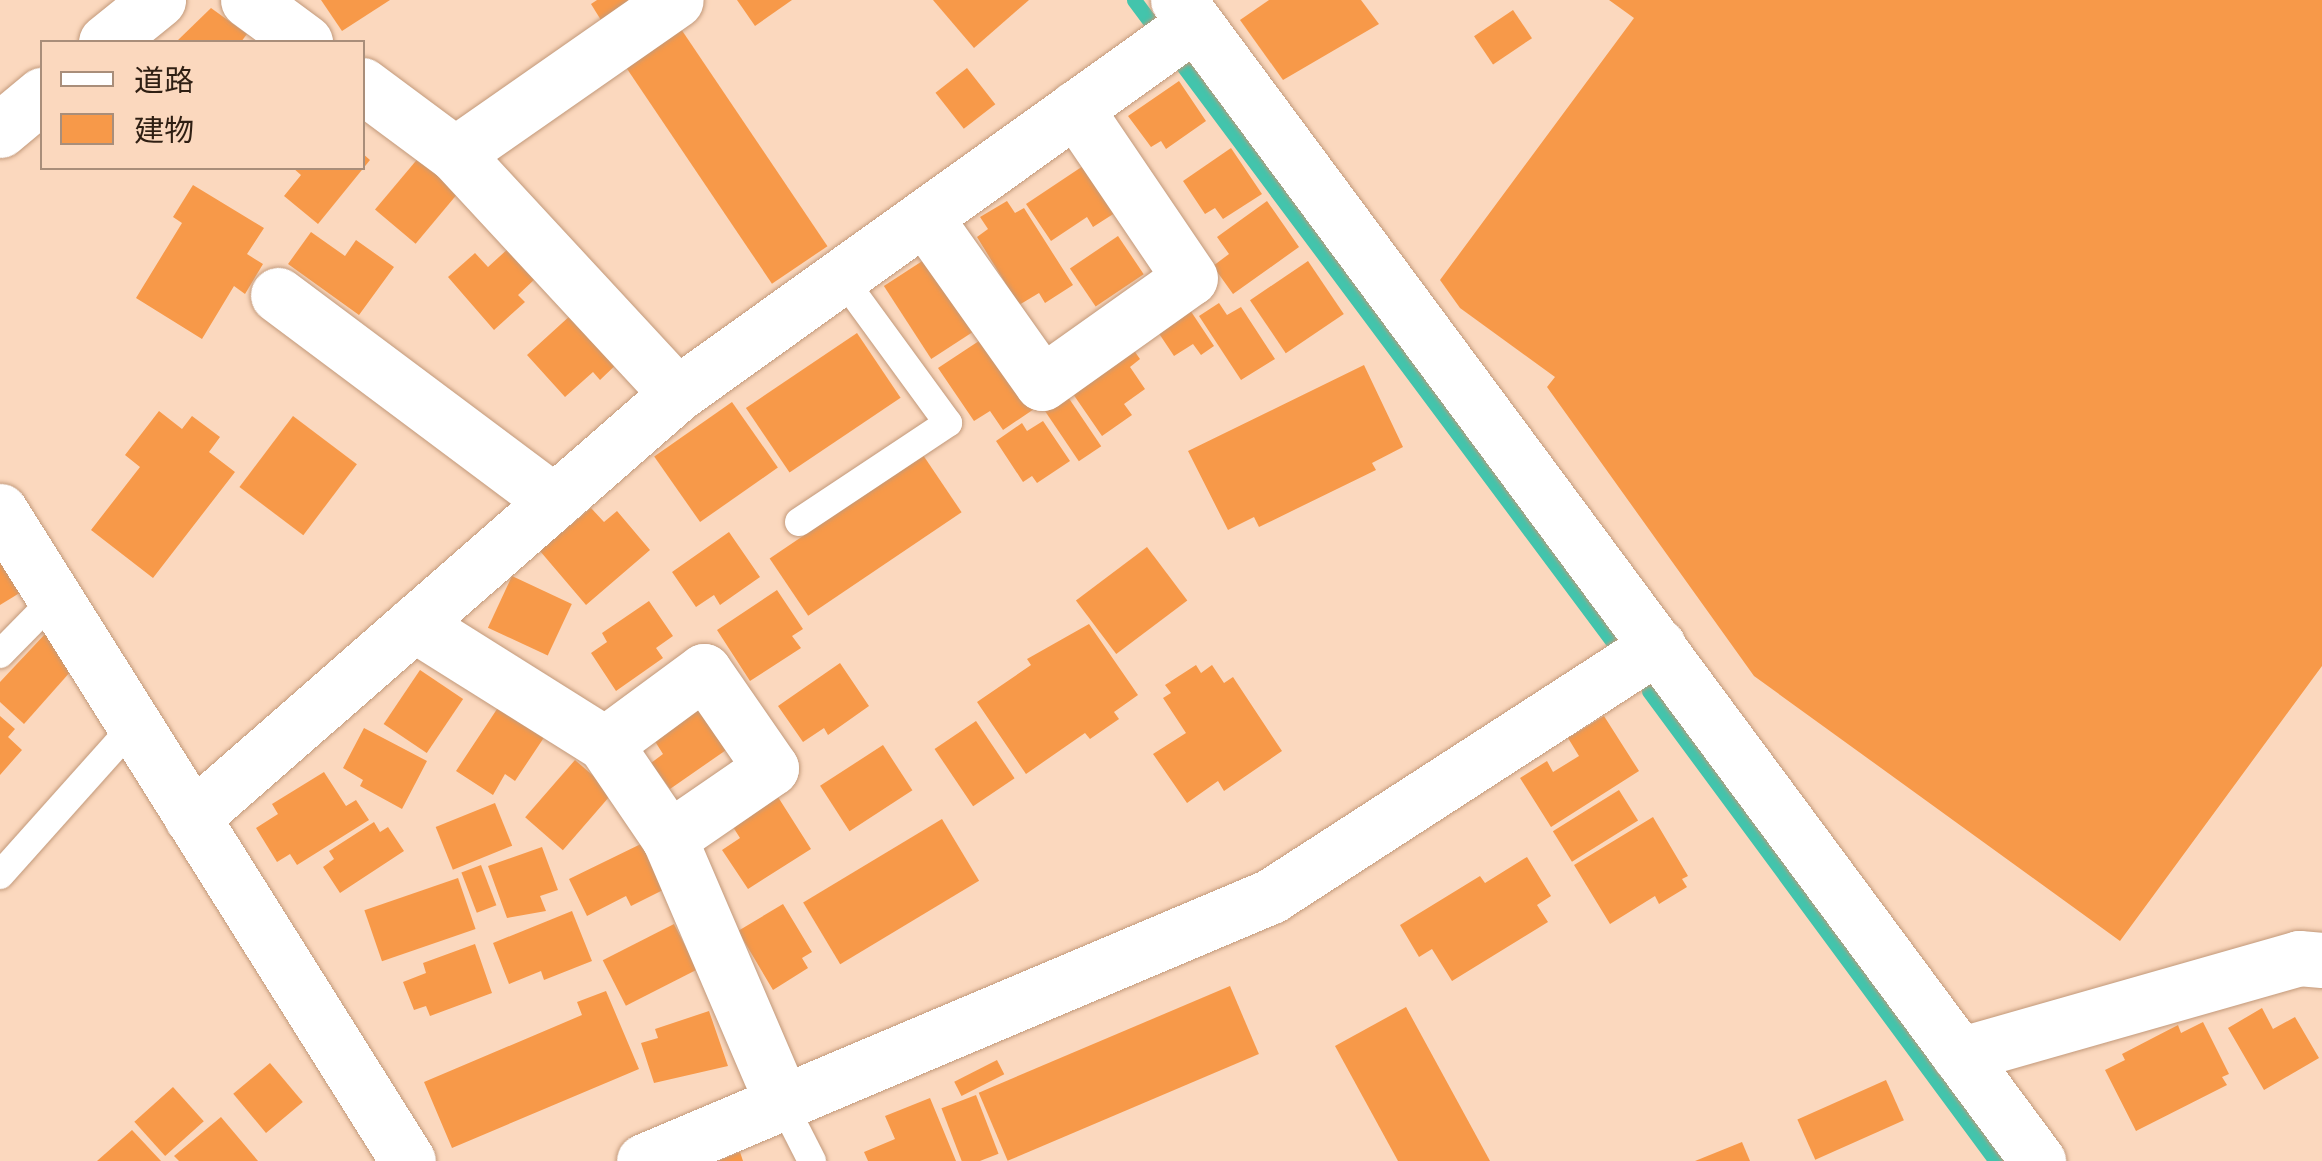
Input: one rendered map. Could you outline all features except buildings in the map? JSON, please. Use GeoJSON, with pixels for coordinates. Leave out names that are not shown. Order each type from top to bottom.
{"type":"FeatureCollection","features":[{"type":"Feature","properties":{"kind":"street"},"geometry":{"type":"LineString","coordinates":[[248,0],[302,40]]}},
{"type":"Feature","properties":{"kind":"street"},"geometry":{"type":"LineString","coordinates":[[456,154],[676,0]]}},
{"type":"Feature","properties":{"kind":"street"},"geometry":{"type":"LineString","coordinates":[[108,40],[149,2]]}},
{"type":"Feature","properties":{"kind":"street"},"geometry":{"type":"LineString","coordinates":[[192,818],[551,499],[677,394],[1075,108],[1186,11],[2038,1161]]}},
{"type":"Feature","properties":{"kind":"street"},"geometry":{"type":"LineString","coordinates":[[365,87],[456,154],[677,394]]}},
{"type":"Feature","properties":{"kind":"street"},"geometry":{"type":"LineString","coordinates":[[0,130],[40,97]]}},
{"type":"Feature","properties":{"kind":"street"},"geometry":{"type":"LineString","coordinates":[[924,218],[1042,383],[1190,278],[1075,108]]}},
{"type":"Feature","properties":{"kind":"street"},"geometry":{"type":"LineString","coordinates":[[278,295],[551,499]]}},
{"type":"Feature","properties":{"kind":"street"},"geometry":{"type":"LineString","coordinates":[[0,511],[408,1161]]}},
{"type":"Feature","properties":{"kind":"street"},"geometry":{"type":"LineString","coordinates":[[414,624],[605,744],[669,838],[782,1102]]}},
{"type":"Feature","properties":{"kind":"street"},"geometry":{"type":"LineString","coordinates":[[644,1161],[1271,896],[1658,646]]}},
{"type":"Feature","properties":{"kind":"street"},"geometry":{"type":"LineString","coordinates":[[605,744],[704,671],[772,768],[669,838]]}},
{"type":"Feature","properties":{"kind":"street"},"geometry":{"type":"LineString","coordinates":[[1959,1055],[2298,958],[2322,960]]}},
{"type":"Feature","properties":{"kind":"lane"},"geometry":{"type":"LineString","coordinates":[[799,522],[948,422],[841,276]]}},
{"type":"Feature","properties":{"kind":"lane"},"geometry":{"type":"LineString","coordinates":[[0,654],[55,598]]}},
{"type":"Feature","properties":{"kind":"lane"},"geometry":{"type":"LineString","coordinates":[[0,874],[134,725]]}},
{"type":"Feature","properties":{"kind":"lane"},"geometry":{"type":"LineString","coordinates":[[782,1102],[812,1161]]}},
{"type":"Feature","properties":{"kind":"waterway"},"geometry":{"type":"LineString","coordinates":[[1134,0],[1616,646]]}},
{"type":"Feature","properties":{"kind":"waterway"},"geometry":{"type":"LineString","coordinates":[[1649,691],[1996,1161]]}}]}
